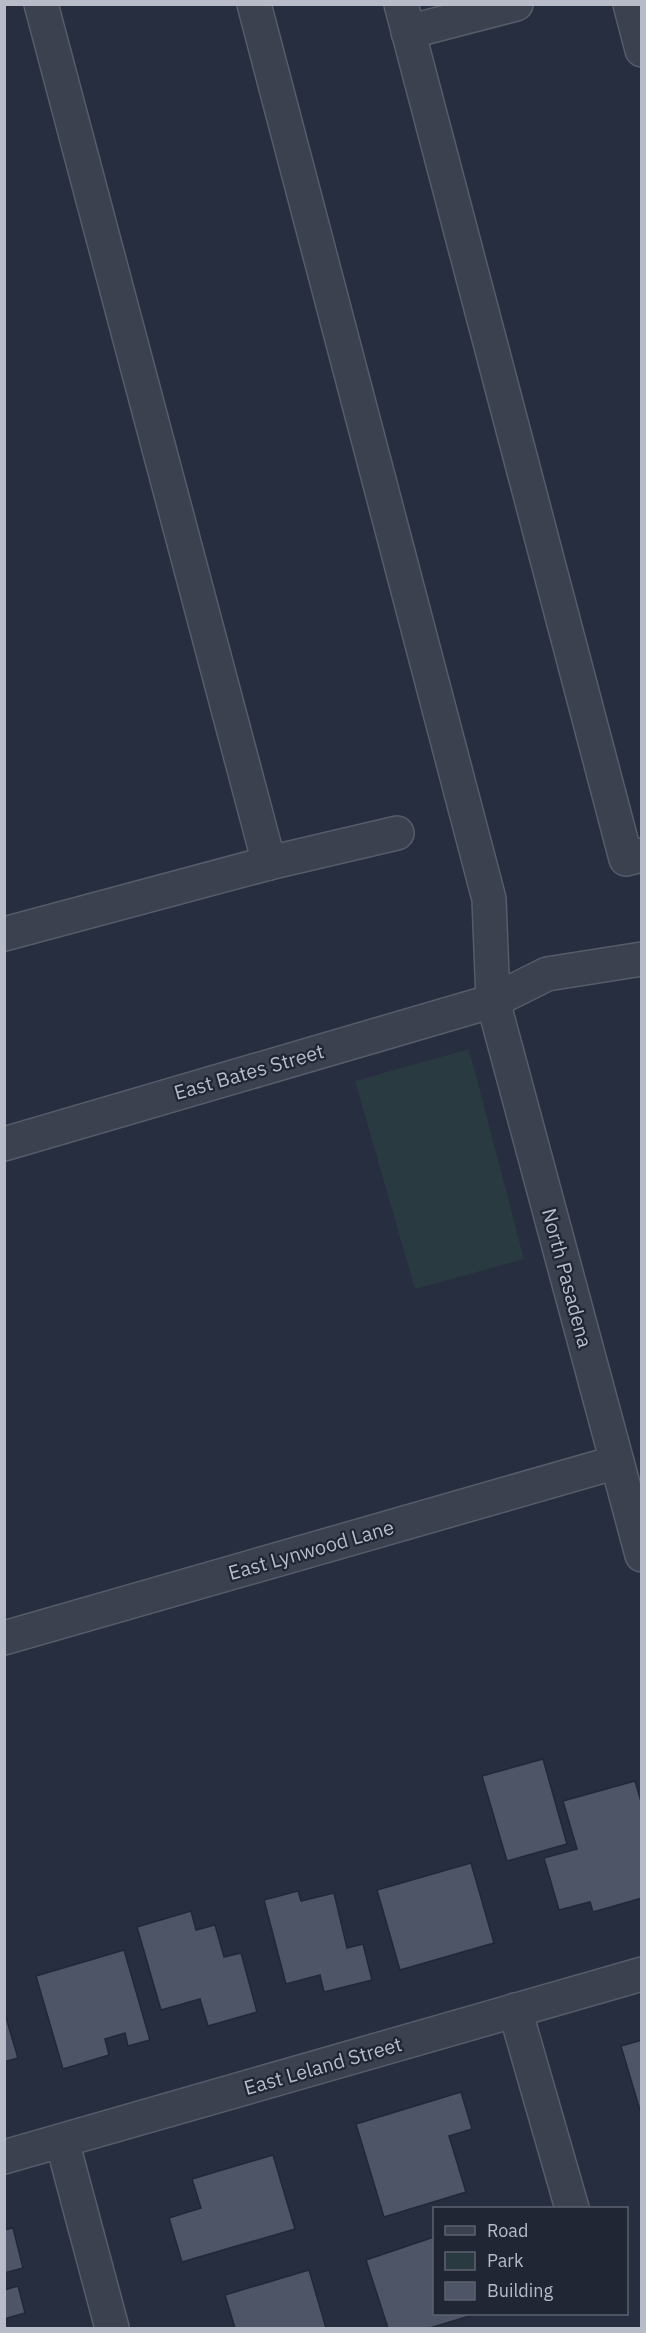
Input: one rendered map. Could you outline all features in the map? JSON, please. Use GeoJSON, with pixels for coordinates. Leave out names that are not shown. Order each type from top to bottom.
{"type":"FeatureCollection","features":[{"type":"Feature","properties":{"kind":"street"},"geometry":{"type":"LineString","coordinates":[[41,4],[269,863]]}},
{"type":"Feature","properties":{"kind":"street","name":"North Pasadena"},"geometry":{"type":"LineString","coordinates":[[254,4],[489,899],[493,1001],[642,1555]]}},
{"type":"Feature","properties":{"kind":"street"},"geometry":{"type":"LineString","coordinates":[[516,4],[405,18],[626,860],[642,855]]}},
{"type":"Feature","properties":{"kind":"street"},"geometry":{"type":"LineString","coordinates":[[630,4],[642,50]]}},
{"type":"Feature","properties":{"kind":"street"},"geometry":{"type":"LineString","coordinates":[[4,934],[269,863],[397,833]]}},
{"type":"Feature","properties":{"kind":"street","name":"East Bates Street"},"geometry":{"type":"LineString","coordinates":[[4,1144],[493,1001],[547,974],[642,959]]}},
{"type":"Feature","properties":{"kind":"street","name":"East Lynwood Lane"},"geometry":{"type":"LineString","coordinates":[[4,1638],[617,1462]]}},
{"type":"Feature","properties":{"kind":"street","name":"East Leland Street"},"geometry":{"type":"LineString","coordinates":[[4,2157],[642,1974]]}},
{"type":"Feature","properties":{"kind":"street"},"geometry":{"type":"LineString","coordinates":[[515,2010],[572,2207]]}},
{"type":"Feature","properties":{"kind":"street"},"geometry":{"type":"LineString","coordinates":[[62,2141],[112,2328]]}},
{"type":"Feature","properties":{"kind":"green space"},"geometry":{"type":"Polygon","coordinates":[[[469,1049],[524,1259],[415,1289],[355,1081],[469,1049]]]}},
{"type":"Feature","properties":{"kind":"building"},"geometry":{"type":"Polygon","coordinates":[[[543,1759],[567,1844],[507,1861],[482,1776],[543,1759]]]}},
{"type":"Feature","properties":{"kind":"building"},"geometry":{"type":"Polygon","coordinates":[[[635,1781],[642,1805],[642,1898],[593,1912],[590,1902],[559,1910],[544,1858],[577,1849],[563,1801],[635,1781]]]}},
{"type":"Feature","properties":{"kind":"building"},"geometry":{"type":"Polygon","coordinates":[[[471,1863],[494,1943],[400,1970],[377,1890],[471,1863]]]}},
{"type":"Feature","properties":{"kind":"building"},"geometry":{"type":"Polygon","coordinates":[[[298,1891],[301,1901],[334,1893],[347,1948],[363,1944],[372,1980],[324,1992],[320,1975],[286,1984],[264,1900],[298,1891]]]}},
{"type":"Feature","properties":{"kind":"building"},"geometry":{"type":"Polygon","coordinates":[[[191,1911],[196,1930],[215,1925],[224,1957],[241,1953],[257,2012],[208,2026],[200,1999],[161,2010],[137,1927],[191,1911]]]}},
{"type":"Feature","properties":{"kind":"building"},"geometry":{"type":"Polygon","coordinates":[[[124,1950],[150,2040],[128,2046],[125,2033],[105,2039],[109,2055],[63,2069],[36,1976],[124,1950]]]}},
{"type":"Feature","properties":{"kind":"building"},"geometry":{"type":"Polygon","coordinates":[[[4,2011],[18,2058],[4,2062],[4,2011]]]}},
{"type":"Feature","properties":{"kind":"building"},"geometry":{"type":"Polygon","coordinates":[[[642,2040],[642,2117],[621,2046],[642,2040]]]}},
{"type":"Feature","properties":{"kind":"building"},"geometry":{"type":"Polygon","coordinates":[[[461,2092],[472,2129],[449,2136],[466,2192],[384,2217],[356,2124],[461,2092]]]}},
{"type":"Feature","properties":{"kind":"building"},"geometry":{"type":"Polygon","coordinates":[[[273,2155],[295,2229],[182,2262],[169,2218],[201,2208],[192,2179],[273,2155]]]}},
{"type":"Feature","properties":{"kind":"building"},"geometry":{"type":"Polygon","coordinates":[[[13,2228],[23,2268],[4,2273],[4,2230],[13,2228]]]}},
{"type":"Feature","properties":{"kind":"building"},"geometry":{"type":"Polygon","coordinates":[[[433,2237],[433,2315],[473,2315],[430,2328],[388,2328],[366,2260],[433,2237]]]}},
{"type":"Feature","properties":{"kind":"building"},"geometry":{"type":"Polygon","coordinates":[[[309,2270],[326,2328],[235,2328],[225,2295],[309,2270]]]}},
{"type":"Feature","properties":{"kind":"building"},"geometry":{"type":"Polygon","coordinates":[[[18,2286],[25,2313],[4,2319],[4,2290],[18,2286]]]}}]}
